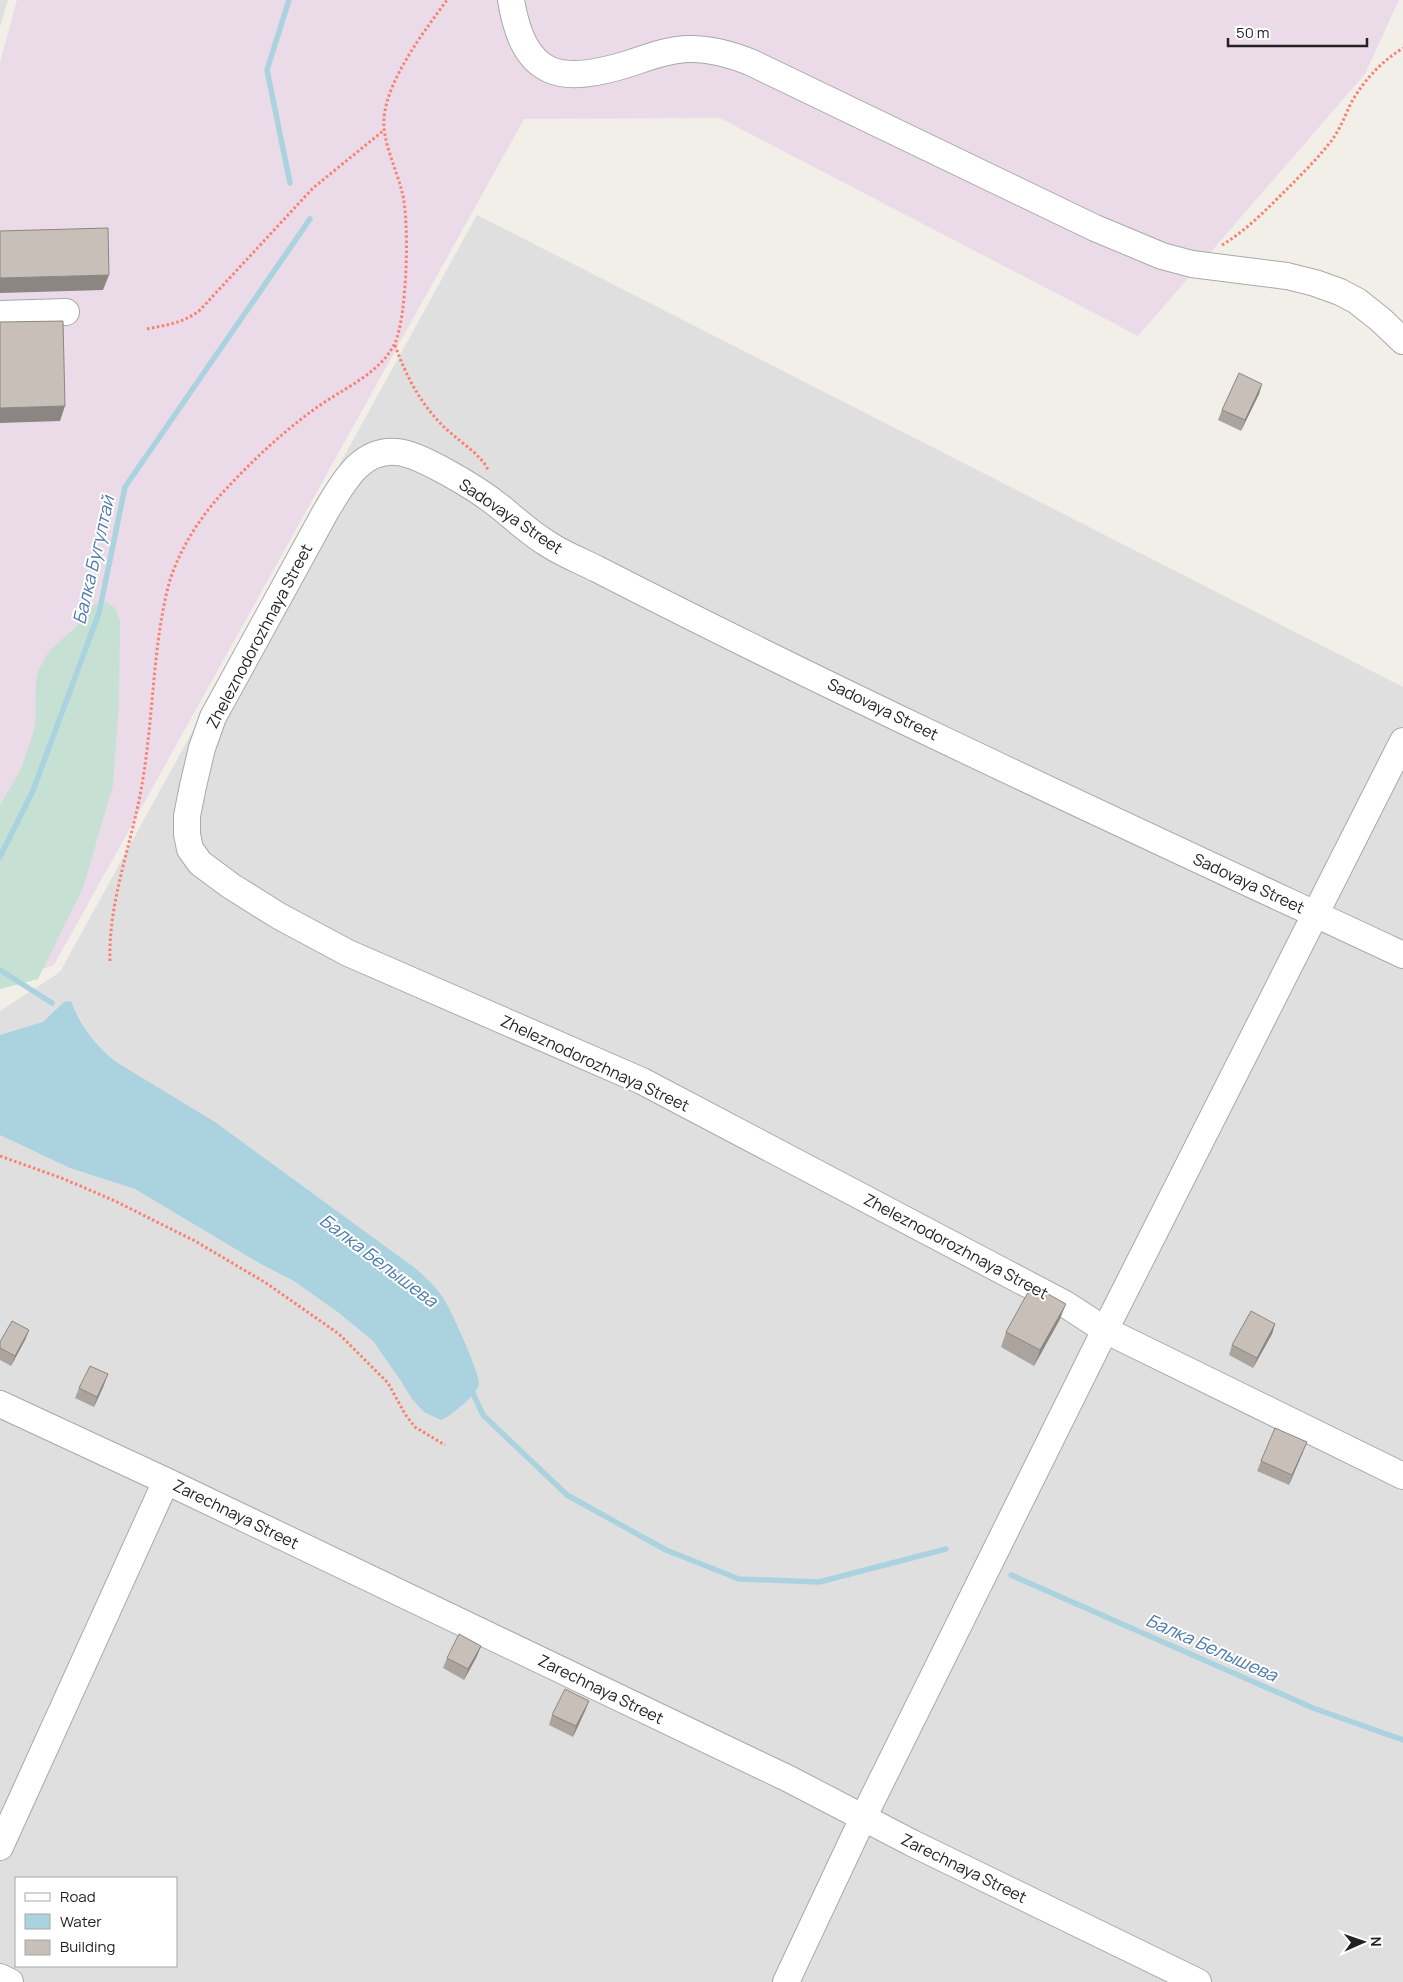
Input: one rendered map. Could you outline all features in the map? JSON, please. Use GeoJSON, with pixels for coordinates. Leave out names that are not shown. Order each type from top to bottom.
{"type":"FeatureCollection","features":[{"type":"Feature","properties":{"kind":"street"},"geometry":{"type":"LineString","coordinates":[[511,0],[520,39],[532,57],[545,68],[560,74],[578,76],[602,72],[662,53],[687,49],[730,54],[1094,228],[1162,256],[1216,268],[1249,270],[1286,276],[1315,283],[1340,292],[1356,301],[1381,320],[1403,340]]}},
{"type":"Feature","properties":{"kind":"street"},"geometry":{"type":"LineString","coordinates":[[0,314],[66,312]]}},
{"type":"Feature","properties":{"kind":"street","name":"Sadovaya Street"},"geometry":{"type":"LineString","coordinates":[[375,454],[393,451],[411,454],[496,504],[548,544],[678,611],[1403,955]]}},
{"type":"Feature","properties":{"kind":"street","name":"Zheleznodorozhnaya Street"},"geometry":{"type":"LineString","coordinates":[[375,454],[361,463],[345,479],[213,717],[202,748],[187,816],[190,849],[200,863],[279,916],[348,953],[642,1080],[1065,1304],[1105,1330],[1403,1476]]}},
{"type":"Feature","properties":{"kind":"street"},"geometry":{"type":"LineString","coordinates":[[786,1982],[863,1818],[1105,1330],[1403,741]]}},
{"type":"Feature","properties":{"kind":"street","name":"Zarechnaya Street"},"geometry":{"type":"LineString","coordinates":[[0,1404],[166,1481],[789,1779],[863,1818],[1198,1982]]}},
{"type":"Feature","properties":{"kind":"street"},"geometry":{"type":"LineString","coordinates":[[0,1847],[166,1481]]}},
{"type":"Feature","properties":{"kind":"street"},"geometry":{"type":"LineString","coordinates":[[0,1977],[10,1982]]}},
{"type":"Feature","properties":{"kind":"path"},"geometry":{"type":"LineString","coordinates":[[110,961],[111,933],[117,897],[141,790],[162,621],[175,568],[205,512],[269,446],[309,413],[380,363],[395,344],[404,303],[406,221],[404,196],[383,131],[384,116],[392,88],[409,57],[447,0]]}},
{"type":"Feature","properties":{"kind":"path"},"geometry":{"type":"LineString","coordinates":[[1221,246],[1259,217],[1311,165],[1332,140],[1351,104],[1375,70],[1388,57],[1403,48]]}},
{"type":"Feature","properties":{"kind":"path"},"geometry":{"type":"LineString","coordinates":[[147,328],[175,323],[190,318],[195,314],[313,188],[383,131]]}},
{"type":"Feature","properties":{"kind":"path"},"geometry":{"type":"LineString","coordinates":[[395,344],[406,375],[429,411],[480,460],[488,472]]}},
{"type":"Feature","properties":{"kind":"path"},"geometry":{"type":"LineString","coordinates":[[0,1156],[64,1179],[115,1201],[195,1241],[266,1284],[339,1334],[388,1383],[404,1414],[415,1427],[445,1445]]}},
{"type":"Feature","properties":{"kind":"shaded area"},"geometry":{"type":"Polygon","coordinates":[[[0,0],[8,0],[0,27],[0,0]]]}},
{"type":"Feature","properties":{"kind":"shaded area"},"geometry":{"type":"Polygon","coordinates":[[[17,0],[1399,0],[1365,74],[1138,336],[720,118],[524,119],[54,965],[0,985],[0,62],[17,0]]]}},
{"type":"Feature","properties":{"kind":"shaded area"},"geometry":{"type":"Polygon","coordinates":[[[477,215],[1403,687],[1403,1982],[0,1982],[0,1011],[60,972],[477,215]]]}},
{"type":"Feature","properties":{"kind":"green space"},"geometry":{"type":"Polygon","coordinates":[[[107,602],[116,609],[120,621],[119,703],[113,785],[83,888],[38,979],[0,989],[0,805],[21,769],[35,727],[36,680],[39,669],[49,651],[76,627],[88,609],[95,604],[107,602]]]}},
{"type":"Feature","properties":{"kind":"water"},"geometry":{"type":"Polygon","coordinates":[[[71,1001],[79,1019],[89,1034],[101,1049],[116,1062],[215,1122],[415,1268],[429,1281],[446,1302],[464,1340],[478,1378],[479,1384],[474,1394],[457,1410],[441,1420],[424,1412],[412,1399],[373,1341],[339,1313],[294,1281],[259,1263],[135,1189],[70,1168],[0,1135],[0,1035],[43,1022],[64,1002],[71,1001]]]}},
{"type":"Feature","properties":{"kind":"building"},"geometry":{"type":"Polygon","coordinates":[[[108,228],[109,275],[0,278],[0,231],[108,228]]]}},
{"type":"Feature","properties":{"kind":"building"},"geometry":{"type":"Polygon","coordinates":[[[63,321],[65,406],[0,408],[0,322],[63,321]]]}},
{"type":"Feature","properties":{"kind":"building"},"geometry":{"type":"Polygon","coordinates":[[[1239,373],[1262,384],[1245,420],[1222,410],[1239,373]]]}},
{"type":"Feature","properties":{"kind":"building"},"geometry":{"type":"Polygon","coordinates":[[[1032,1285],[1066,1304],[1040,1350],[1006,1332],[1032,1285]]]}},
{"type":"Feature","properties":{"kind":"building"},"geometry":{"type":"Polygon","coordinates":[[[1251,1311],[1275,1324],[1257,1358],[1232,1345],[1251,1311]]]}},
{"type":"Feature","properties":{"kind":"building"},"geometry":{"type":"Polygon","coordinates":[[[12,1321],[29,1330],[15,1356],[0,1348],[0,1342],[12,1321]]]}},
{"type":"Feature","properties":{"kind":"building"},"geometry":{"type":"Polygon","coordinates":[[[90,1366],[108,1374],[97,1397],[79,1388],[90,1366]]]}},
{"type":"Feature","properties":{"kind":"building"},"geometry":{"type":"Polygon","coordinates":[[[1275,1428],[1307,1442],[1292,1475],[1261,1461],[1275,1428]]]}},
{"type":"Feature","properties":{"kind":"building"},"geometry":{"type":"Polygon","coordinates":[[[459,1634],[481,1646],[468,1669],[447,1658],[459,1634]]]}},
{"type":"Feature","properties":{"kind":"building"},"geometry":{"type":"Polygon","coordinates":[[[565,1689],[589,1701],[576,1726],[552,1715],[565,1689]]]}},
{"type":"Feature","properties":{"kind":"waterway","name":"Балка Бугултай"},"geometry":{"type":"LineString","coordinates":[[289,0],[267,70],[290,183]]}},
{"type":"Feature","properties":{"kind":"waterway","name":"Балка Бугултай"},"geometry":{"type":"LineString","coordinates":[[0,857],[32,793],[99,613],[125,487],[310,219]]}},
{"type":"Feature","properties":{"kind":"waterway","name":"Балка Белышева"},"geometry":{"type":"LineString","coordinates":[[0,970],[52,1003]]}},
{"type":"Feature","properties":{"kind":"waterway","name":"Балка Белышева"},"geometry":{"type":"LineString","coordinates":[[471,1389],[483,1415],[567,1495],[666,1550],[739,1579],[819,1582],[946,1549]]}},
{"type":"Feature","properties":{"kind":"waterway","name":"Балка Белышева"},"geometry":{"type":"LineString","coordinates":[[1011,1575],[1313,1708],[1403,1740]]}}]}
